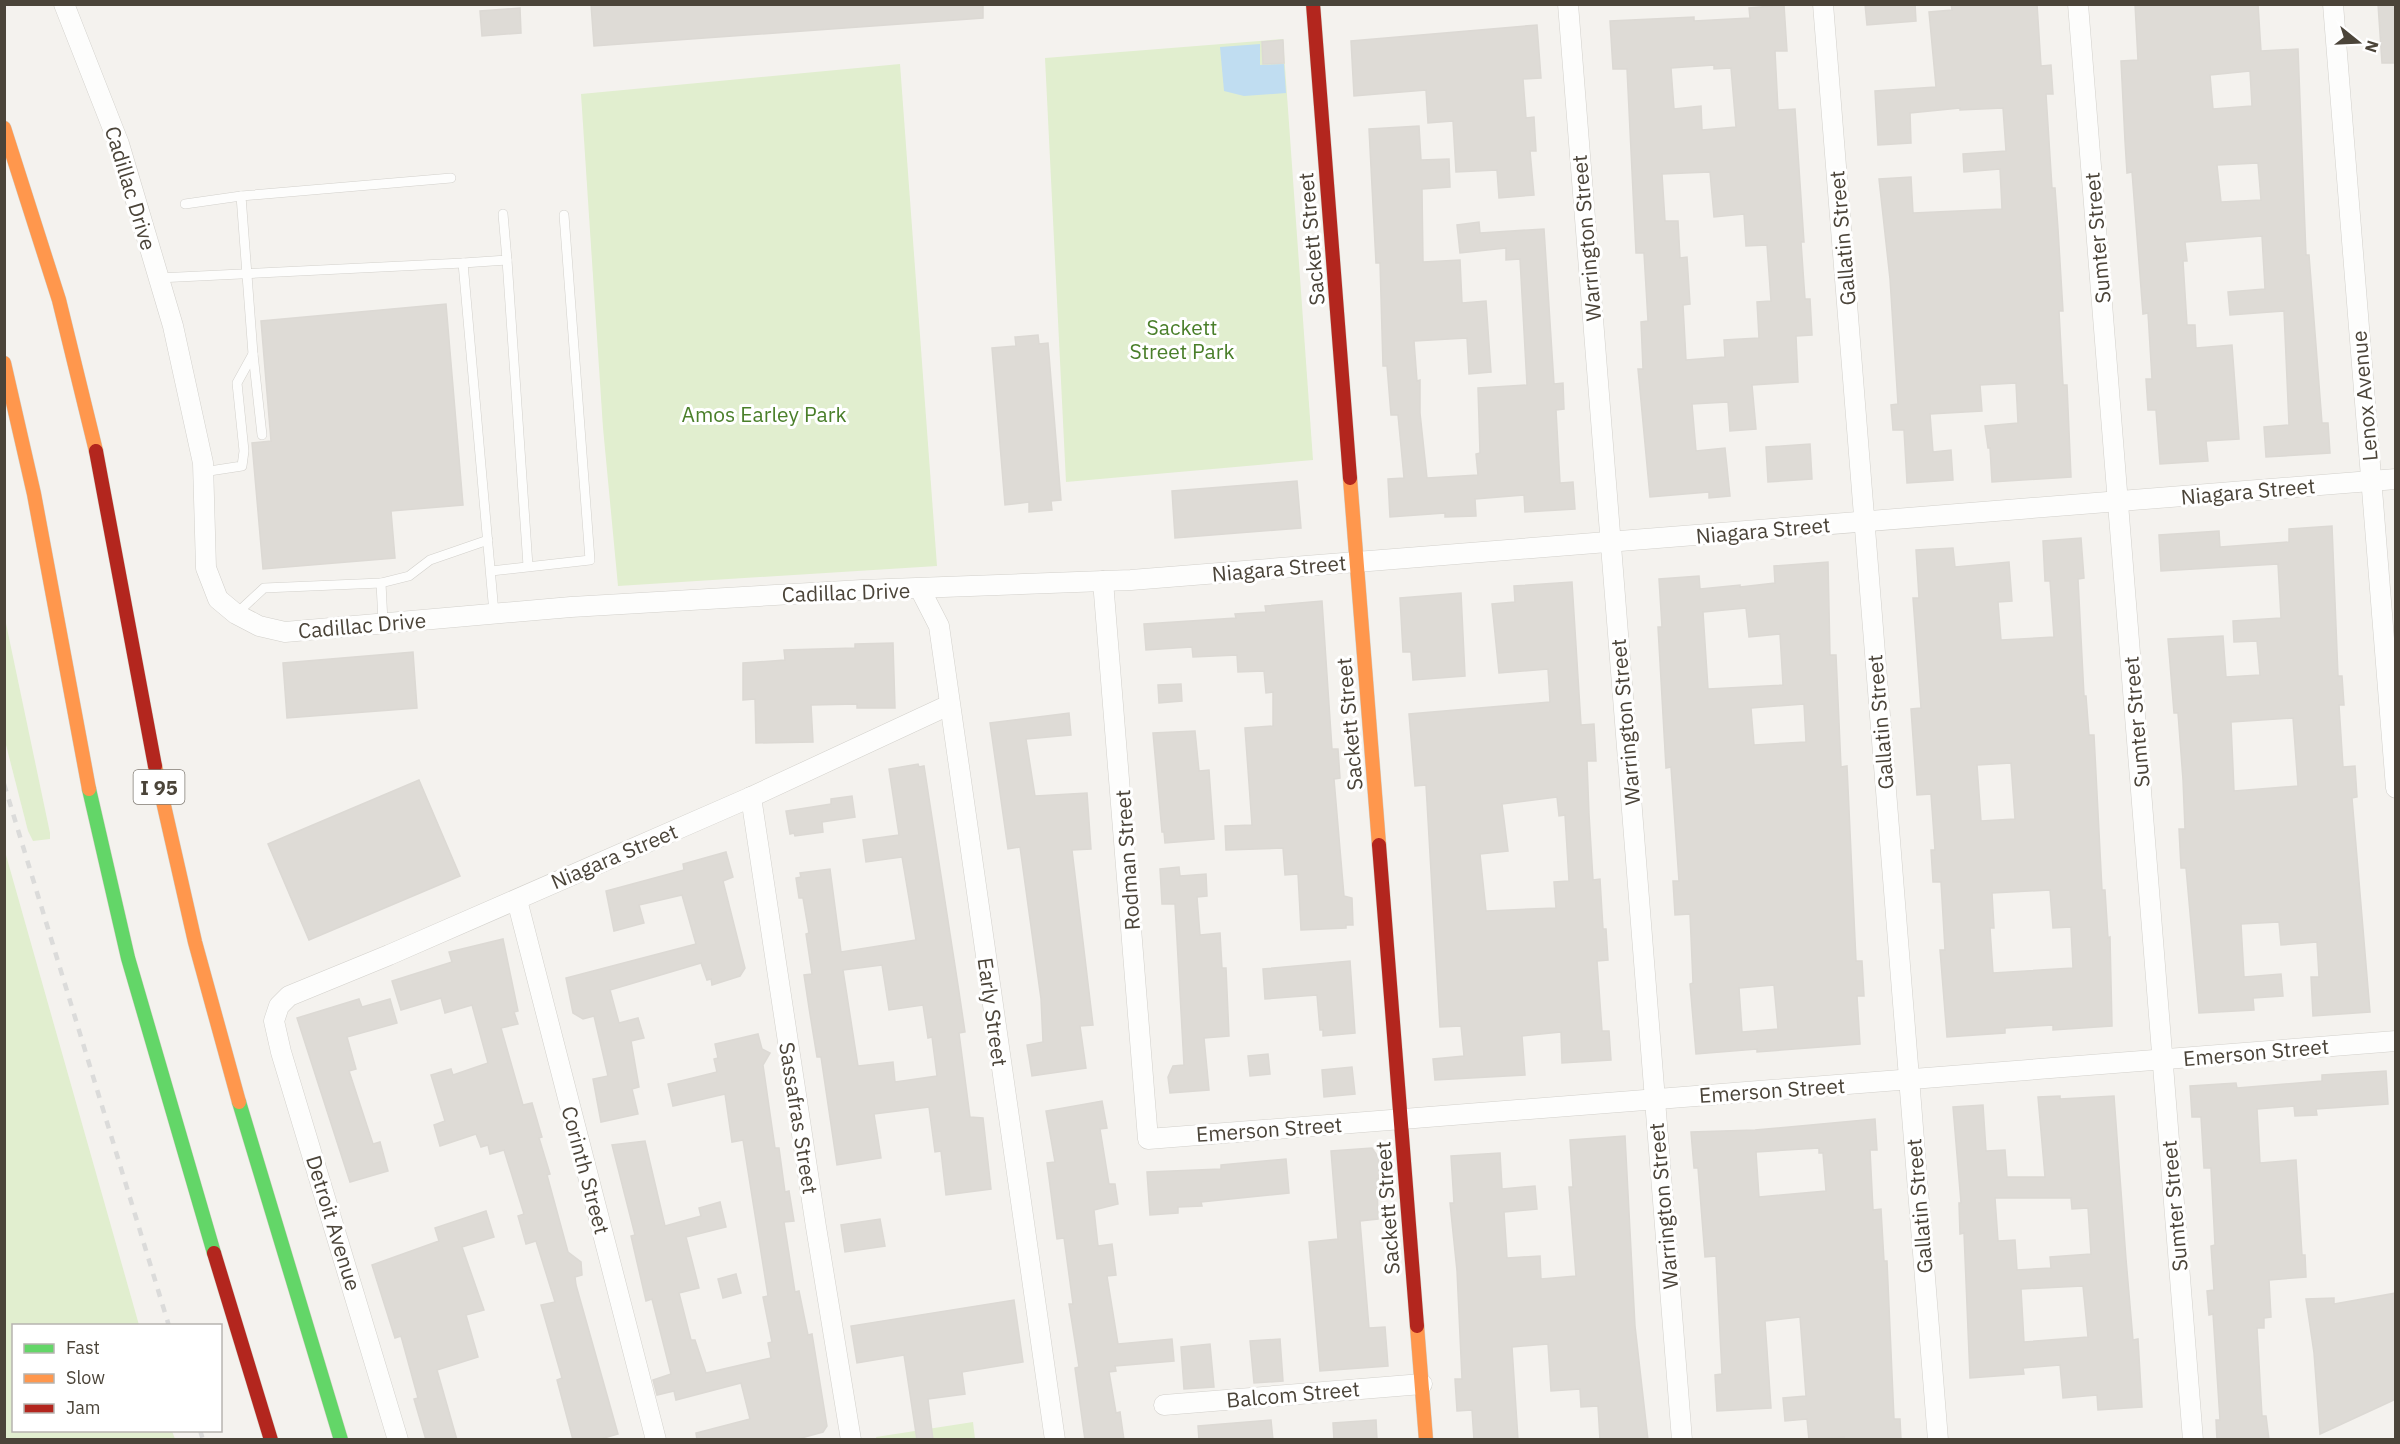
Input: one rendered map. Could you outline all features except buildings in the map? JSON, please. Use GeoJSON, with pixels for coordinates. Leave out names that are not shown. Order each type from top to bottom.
{"type":"FeatureCollection","features":[{"type":"Feature","properties":{"kind":"main road","name":"Sackett Street"},"geometry":{"type":"LineString","coordinates":[[1313,4],[1426,1440]]}},
{"type":"Feature","properties":{"kind":"main road","name":"I 95"},"geometry":{"type":"LineString","coordinates":[[4,128],[40,237],[85,404],[103,484],[159,790],[196,948],[341,1440]]}},
{"type":"Feature","properties":{"kind":"main road"},"geometry":{"type":"LineString","coordinates":[[4,363],[35,492],[88,788],[111,889],[153,1047],[271,1440]]}},
{"type":"Feature","properties":{"kind":"street","name":"Cadillac Drive"},"geometry":{"type":"LineString","coordinates":[[64,4],[119,144],[173,326],[203,472],[206,568],[218,599],[236,614],[259,626],[285,632],[494,613],[850,591],[1131,580]]}},
{"type":"Feature","properties":{"kind":"street","name":"Warrington Street"},"geometry":{"type":"LineString","coordinates":[[1568,4],[1682,1440]]}},
{"type":"Feature","properties":{"kind":"street","name":"Gallatin Street"},"geometry":{"type":"LineString","coordinates":[[1823,4],[1938,1440]]}},
{"type":"Feature","properties":{"kind":"street","name":"Sumter Street"},"geometry":{"type":"LineString","coordinates":[[2078,4],[2193,1440]]}},
{"type":"Feature","properties":{"kind":"street","name":"Lenox Avenue"},"geometry":{"type":"LineString","coordinates":[[2333,4],[2396,788]]}},
{"type":"Feature","properties":{"kind":"street","name":"Niagara Street"},"geometry":{"type":"LineString","coordinates":[[1131,580],[2396,479]]}},
{"type":"Feature","properties":{"kind":"street","name":"Rodman Street"},"geometry":{"type":"LineString","coordinates":[[1103,581],[1148,1139]]}},
{"type":"Feature","properties":{"kind":"street","name":"Early Street"},"geometry":{"type":"LineString","coordinates":[[920,589],[939,626],[1055,1440]]}},
{"type":"Feature","properties":{"kind":"street","name":"Niagara Street"},"geometry":{"type":"LineString","coordinates":[[279,1006],[289,996],[325,979],[389,955],[517,900],[751,797],[949,705]]}},
{"type":"Feature","properties":{"kind":"street","name":"Sassafras Street"},"geometry":{"type":"LineString","coordinates":[[751,797],[816,1227],[851,1440]]}},
{"type":"Feature","properties":{"kind":"street","name":"Corinth Street"},"geometry":{"type":"LineString","coordinates":[[517,900],[656,1440]]}},
{"type":"Feature","properties":{"kind":"street","name":"Detroit Avenue"},"geometry":{"type":"LineString","coordinates":[[279,1006],[274,1021],[280,1052],[398,1440]]}},
{"type":"Feature","properties":{"kind":"street","name":"Emerson Street"},"geometry":{"type":"LineString","coordinates":[[1148,1139],[2396,1041]]}},
{"type":"Feature","properties":{"kind":"street","name":"Balcom Street"},"geometry":{"type":"LineString","coordinates":[[1164,1405],[1422,1384]]}},
{"type":"Feature","properties":{"kind":"lane"},"geometry":{"type":"LineString","coordinates":[[185,204],[241,196],[451,178]]}},
{"type":"Feature","properties":{"kind":"lane"},"geometry":{"type":"LineString","coordinates":[[241,196],[253,354],[262,435]]}},
{"type":"Feature","properties":{"kind":"lane"},"geometry":{"type":"LineString","coordinates":[[503,214],[528,566]]}},
{"type":"Feature","properties":{"kind":"lane"},"geometry":{"type":"LineString","coordinates":[[491,571],[590,560],[564,215]]}},
{"type":"Feature","properties":{"kind":"lane"},"geometry":{"type":"LineString","coordinates":[[158,278],[507,260]]}},
{"type":"Feature","properties":{"kind":"lane"},"geometry":{"type":"LineString","coordinates":[[462,262],[494,613]]}},
{"type":"Feature","properties":{"kind":"lane"},"geometry":{"type":"LineString","coordinates":[[203,472],[242,466],[244,451],[237,383],[253,354]]}},
{"type":"Feature","properties":{"kind":"lane"},"geometry":{"type":"LineString","coordinates":[[236,614],[264,588],[381,583],[409,576],[430,560],[488,540]]}},
{"type":"Feature","properties":{"kind":"lane"},"geometry":{"type":"LineString","coordinates":[[381,583],[383,622]]}},
{"type":"Feature","properties":{"kind":"green space","name":"Sackett Street Park"},"geometry":{"type":"Polygon","coordinates":[[[1283,39],[1313,460],[1066,482],[1045,58],[1283,39]]]}},
{"type":"Feature","properties":{"kind":"green space","name":"Amos Earley Park"},"geometry":{"type":"Polygon","coordinates":[[[900,64],[937,566],[618,586],[603,428],[581,94],[900,64]]]}},
{"type":"Feature","properties":{"kind":"green space"},"geometry":{"type":"Polygon","coordinates":[[[4,614],[50,839],[33,841],[28,831],[5,741],[4,614]]]}},
{"type":"Feature","properties":{"kind":"green space"},"geometry":{"type":"Polygon","coordinates":[[[4,848],[139,1324],[12,1324],[12,1432],[172,1432],[175,1439],[5,1439],[4,848]]]}},
{"type":"Feature","properties":{"kind":"green space"},"geometry":{"type":"Polygon","coordinates":[[[973,1422],[975,1439],[877,1440],[876,1437],[973,1422]]]}},
{"type":"Feature","properties":{"kind":"water"},"geometry":{"type":"Polygon","coordinates":[[[1260,44],[1260,65],[1284,64],[1286,93],[1244,96],[1224,91],[1220,47],[1260,44]]]}},
{"type":"Feature","properties":{"kind":"railway"},"geometry":{"type":"LineString","coordinates":[[4,784],[168,1324]]}},
{"type":"Feature","properties":{"kind":"railway"},"geometry":{"type":"LineString","coordinates":[[201,1432],[203,1440]]}},
{"type":"Feature","properties":{"kind":"traffic: fast"},"geometry":{"type":"LineString","coordinates":[[89,789],[128,958],[214,1253]]}},
{"type":"Feature","properties":{"kind":"traffic: fast"},"geometry":{"type":"LineString","coordinates":[[239,1102],[341,1440]]}},
{"type":"Feature","properties":{"kind":"traffic: slow"},"geometry":{"type":"LineString","coordinates":[[4,128],[59,300],[96,451]]}},
{"type":"Feature","properties":{"kind":"traffic: slow"},"geometry":{"type":"LineString","coordinates":[[4,363],[34,494],[89,789]]}},
{"type":"Feature","properties":{"kind":"traffic: slow"},"geometry":{"type":"LineString","coordinates":[[1350,478],[1379,845]]}},
{"type":"Feature","properties":{"kind":"traffic: slow"},"geometry":{"type":"LineString","coordinates":[[155,766],[195,942],[239,1102]]}},
{"type":"Feature","properties":{"kind":"traffic: slow"},"geometry":{"type":"LineString","coordinates":[[1417,1326],[1426,1440]]}},
{"type":"Feature","properties":{"kind":"traffic: jam"},"geometry":{"type":"LineString","coordinates":[[1313,4],[1350,478]]}},
{"type":"Feature","properties":{"kind":"traffic: jam"},"geometry":{"type":"LineString","coordinates":[[96,451],[155,766]]}},
{"type":"Feature","properties":{"kind":"traffic: jam"},"geometry":{"type":"LineString","coordinates":[[1379,845],[1417,1326]]}},
{"type":"Feature","properties":{"kind":"traffic: jam"},"geometry":{"type":"LineString","coordinates":[[214,1253],[271,1440]]}}]}
